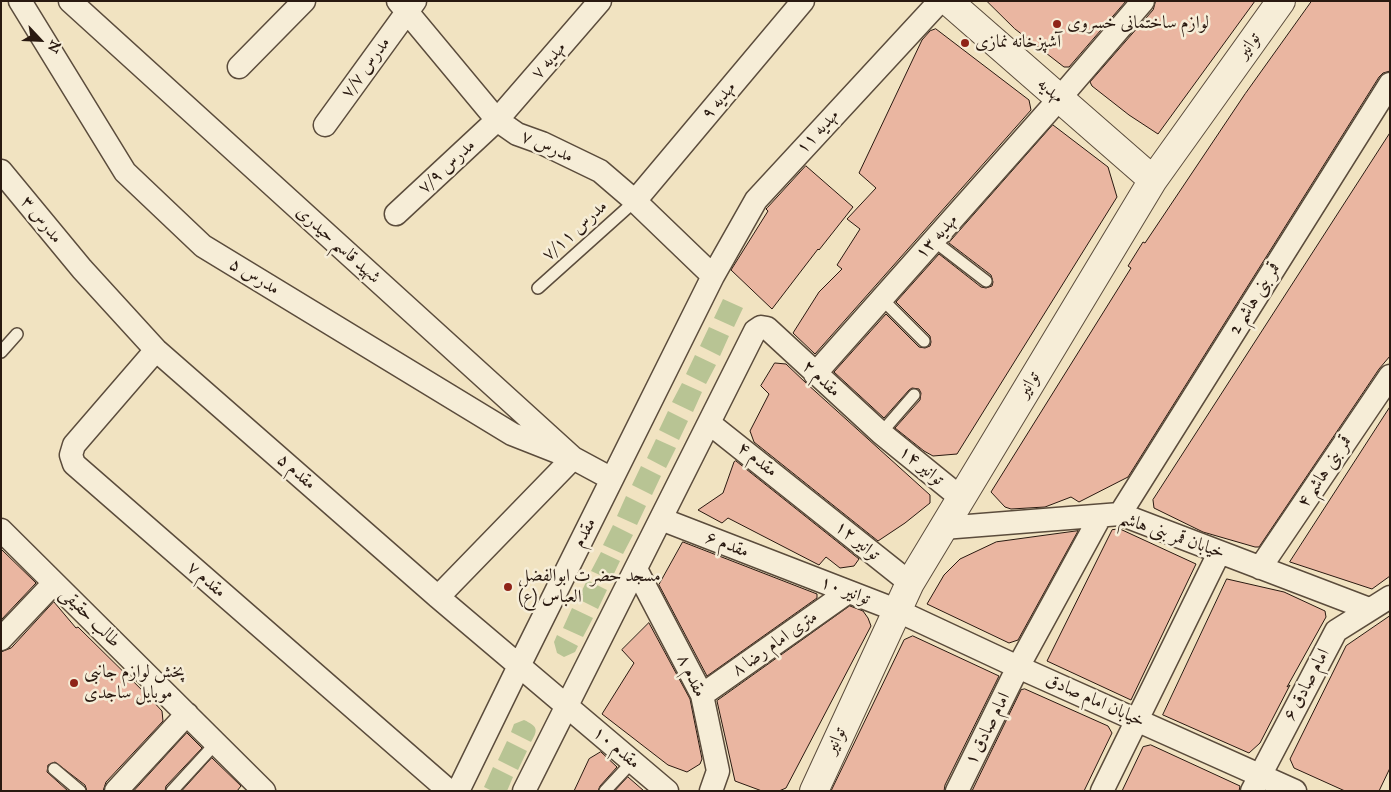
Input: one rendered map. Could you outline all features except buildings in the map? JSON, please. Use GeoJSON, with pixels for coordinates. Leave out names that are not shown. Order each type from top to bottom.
{"type":"FeatureCollection","features":[{"type":"Feature","properties":{"kind":"street","name":"مدرس ۵"},"geometry":{"type":"LineString","coordinates":[[20,1],[125,172],[203,246],[512,434],[573,458]]}},
{"type":"Feature","properties":{"kind":"street","name":"شهید قاسم حیدری"},"geometry":{"type":"LineString","coordinates":[[70,1],[573,458],[612,479]]}},
{"type":"Feature","properties":{"kind":"street"},"geometry":{"type":"LineString","coordinates":[[239,67],[304,1]]}},
{"type":"Feature","properties":{"kind":"street","name":"مهدیه ۷"},"geometry":{"type":"LineString","coordinates":[[498,120],[600,1]]}},
{"type":"Feature","properties":{"kind":"street","name":"مهدیه ۹"},"geometry":{"type":"LineString","coordinates":[[635,201],[803,1]]}},
{"type":"Feature","properties":{"kind":"street","name":"مهدیه ۱۱"},"geometry":{"type":"LineString","coordinates":[[713,276],[756,200],[764,190],[940,1]]}},
{"type":"Feature","properties":{"kind":"street","name":"مهدیه"},"geometry":{"type":"LineString","coordinates":[[948,1],[1153,180]]}},
{"type":"Feature","properties":{"kind":"street","name":"مهدیه ۱۳"},"geometry":{"type":"LineString","coordinates":[[815,374],[1059,99],[1143,1]]}},
{"type":"Feature","properties":{"kind":"street","name":"توانیر"},"geometry":{"type":"LineString","coordinates":[[814,791],[910,583],[1153,180],[1281,1]]}},
{"type":"Feature","properties":{"kind":"street","name":"مدرس ۷"},"geometry":{"type":"LineString","coordinates":[[406,5],[498,120],[517,134],[542,143],[600,171],[635,201],[713,276]]}},
{"type":"Feature","properties":{"kind":"street","name":"مدرس ۷/۷"},"geometry":{"type":"LineString","coordinates":[[325,125],[406,5]]}},
{"type":"Feature","properties":{"kind":"street","name":"قمر بنی هاشم 2"},"geometry":{"type":"LineString","coordinates":[[1059,593],[1390,84]]}},
{"type":"Feature","properties":{"kind":"street","name":"مدرس ۷/۹"},"geometry":{"type":"LineString","coordinates":[[396,214],[498,120]]}},
{"type":"Feature","properties":{"kind":"street","name":"مدرس ۳"},"geometry":{"type":"LineString","coordinates":[[1,171],[82,269]]}},
{"type":"Feature","properties":{"kind":"street","name":"مقدم ۵"},"geometry":{"type":"LineString","coordinates":[[82,269],[156,350],[519,666]]}},
{"type":"Feature","properties":{"kind":"street","name":"مقدم"},"geometry":{"type":"LineString","coordinates":[[458,791],[713,276]]}},
{"type":"Feature","properties":{"kind":"street","name":"مقدم ۲"},"geometry":{"type":"LineString","coordinates":[[709,423],[754,330],[761,327],[767,328],[880,433]]}},
{"type":"Feature","properties":{"kind":"street","name":"مقدم ۷"},"geometry":{"type":"LineString","coordinates":[[156,350],[74,445],[71,455],[74,464],[449,791]]}},
{"type":"Feature","properties":{"kind":"street","name":"قمر بنی هاشم ۴"},"geometry":{"type":"LineString","coordinates":[[1260,568],[1390,376]]}},
{"type":"Feature","properties":{"kind":"street"},"geometry":{"type":"LineString","coordinates":[[524,791],[709,423]]}},
{"type":"Feature","properties":{"kind":"street","name":"مقدم ۴"},"geometry":{"type":"LineString","coordinates":[[709,423],[804,498]]}},
{"type":"Feature","properties":{"kind":"street","name":"توانیر ۱۴"},"geometry":{"type":"LineString","coordinates":[[880,433],[961,498]]}},
{"type":"Feature","properties":{"kind":"street"},"geometry":{"type":"LineString","coordinates":[[438,597],[573,458]]}},
{"type":"Feature","properties":{"kind":"street","name":"توانیر ۱۲"},"geometry":{"type":"LineString","coordinates":[[804,498],[910,583]]}},
{"type":"Feature","properties":{"kind":"street","name":"خیابان قمر بنی هاشم"},"geometry":{"type":"LineString","coordinates":[[943,528],[1110,516],[1219,552],[1369,609]]}},
{"type":"Feature","properties":{"kind":"street","name":"مقدم ۶"},"geometry":{"type":"LineString","coordinates":[[661,519],[794,571]]}},
{"type":"Feature","properties":{"kind":"street","name":"طالب حقیقی"},"geometry":{"type":"LineString","coordinates":[[1,530],[216,743],[255,788]]}},
{"type":"Feature","properties":{"kind":"street"},"geometry":{"type":"LineString","coordinates":[[1102,791],[1219,552]]}},
{"type":"Feature","properties":{"kind":"street","name":"مقدم ۸"},"geometry":{"type":"LineString","coordinates":[[636,568],[702,695],[718,771],[711,791]]}},
{"type":"Feature","properties":{"kind":"street","name":"توانیر ۱۰"},"geometry":{"type":"LineString","coordinates":[[794,571],[896,610]]}},
{"type":"Feature","properties":{"kind":"street"},"geometry":{"type":"LineString","coordinates":[[1,638],[54,583]]}},
{"type":"Feature","properties":{"kind":"street","name":"۸ متری امام رضا"},"geometry":{"type":"LineString","coordinates":[[702,695],[848,592]]}},
{"type":"Feature","properties":{"kind":"street","name":"امام صادق ۱"},"geometry":{"type":"LineString","coordinates":[[957,791],[1018,667],[1059,593]]}},
{"type":"Feature","properties":{"kind":"street"},"geometry":{"type":"LineString","coordinates":[[1369,609],[1390,597]]}},
{"type":"Feature","properties":{"kind":"street","name":"امام صادق ۶"},"geometry":{"type":"LineString","coordinates":[[1256,783],[1336,631],[1369,609]]}},
{"type":"Feature","properties":{"kind":"street","name":"خیابان امام صادق"},"geometry":{"type":"LineString","coordinates":[[896,610],[1137,720],[1256,783],[1295,791]]}},
{"type":"Feature","properties":{"kind":"street","name":"مقدم ۱۰"},"geometry":{"type":"LineString","coordinates":[[519,666],[667,791]]}},
{"type":"Feature","properties":{"kind":"street"},"geometry":{"type":"LineString","coordinates":[[116,791],[187,714]]}},
{"type":"Feature","properties":{"kind":"lane","name":"مدرس ۷/۱۱"},"geometry":{"type":"LineString","coordinates":[[538,288],[635,201]]}},
{"type":"Feature","properties":{"kind":"lane"},"geometry":{"type":"LineString","coordinates":[[934,241],[986,281]]}},
{"type":"Feature","properties":{"kind":"lane"},"geometry":{"type":"LineString","coordinates":[[882,299],[924,341]]}},
{"type":"Feature","properties":{"kind":"lane"},"geometry":{"type":"LineString","coordinates":[[1,352],[18,334]]}},
{"type":"Feature","properties":{"kind":"lane"},"geometry":{"type":"LineString","coordinates":[[880,433],[914,395]]}},
{"type":"Feature","properties":{"kind":"lane"},"geometry":{"type":"LineString","coordinates":[[172,791],[216,743]]}},
{"type":"Feature","properties":{"kind":"lane"},"geometry":{"type":"LineString","coordinates":[[605,791],[632,762]]}},
{"type":"Feature","properties":{"kind":"lane"},"geometry":{"type":"LineString","coordinates":[[54,769],[80,791]]}},
{"type":"Feature","properties":{"kind":"green space"},"geometry":{"type":"Polygon","coordinates":[[[723,299],[743,308],[734,327],[714,318],[723,299]]]}},
{"type":"Feature","properties":{"kind":"green space"},"geometry":{"type":"Polygon","coordinates":[[[709,327],[729,336],[720,356],[700,346],[709,327]]]}},
{"type":"Feature","properties":{"kind":"green space"},"geometry":{"type":"Polygon","coordinates":[[[695,355],[716,365],[706,384],[686,374],[695,355]]]}},
{"type":"Feature","properties":{"kind":"green space"},"geometry":{"type":"Polygon","coordinates":[[[682,383],[702,392],[693,412],[672,402],[682,383]]]}},
{"type":"Feature","properties":{"kind":"green space"},"geometry":{"type":"Polygon","coordinates":[[[668,411],[688,421],[679,440],[659,430],[668,411]]]}},
{"type":"Feature","properties":{"kind":"green space"},"geometry":{"type":"Polygon","coordinates":[[[656,439],[676,448],[666,468],[647,458],[656,439]]]}},
{"type":"Feature","properties":{"kind":"green space"},"geometry":{"type":"Polygon","coordinates":[[[641,466],[661,476],[652,495],[632,485],[641,466]]]}},
{"type":"Feature","properties":{"kind":"green space"},"geometry":{"type":"Polygon","coordinates":[[[626,496],[646,506],[637,525],[617,516],[626,496]]]}},
{"type":"Feature","properties":{"kind":"green space"},"geometry":{"type":"Polygon","coordinates":[[[613,525],[633,535],[623,554],[603,545],[613,525]]]}},
{"type":"Feature","properties":{"kind":"green space"},"geometry":{"type":"Polygon","coordinates":[[[601,552],[620,561],[611,580],[591,571],[601,552]]]}},
{"type":"Feature","properties":{"kind":"green space"},"geometry":{"type":"Polygon","coordinates":[[[587,580],[607,590],[598,609],[578,599],[587,580]]]}},
{"type":"Feature","properties":{"kind":"green space"},"geometry":{"type":"Polygon","coordinates":[[[572,608],[593,618],[583,637],[563,628],[572,608]]]}},
{"type":"Feature","properties":{"kind":"green space"},"geometry":{"type":"Polygon","coordinates":[[[557,635],[578,646],[575,652],[564,657],[557,653],[554,642],[557,635]]]}},
{"type":"Feature","properties":{"kind":"green space"},"geometry":{"type":"Polygon","coordinates":[[[524,720],[532,724],[536,731],[531,742],[511,732],[514,724],[524,720]]]}},
{"type":"Feature","properties":{"kind":"green space"},"geometry":{"type":"Polygon","coordinates":[[[507,741],[527,751],[518,770],[498,760],[507,741]]]}},
{"type":"Feature","properties":{"kind":"green space"},"geometry":{"type":"Polygon","coordinates":[[[493,767],[513,777],[507,791],[492,791],[484,787],[493,767]]]}},
{"type":"Feature","properties":{"kind":"place","name":"لوازم ساختمانی خسروی"},"geometry":{"type":"Point","coordinates":[1057,24]}},
{"type":"Feature","properties":{"kind":"place","name":"آشپزخانه نمازی"},"geometry":{"type":"Point","coordinates":[965,43]}},
{"type":"Feature","properties":{"kind":"place","name":"مسجد حضرت ابوالفضل العباس (ع)"},"geometry":{"type":"Point","coordinates":[508,587]}},
{"type":"Feature","properties":{"kind":"place","name":"پخش لوازم جانبی موبایل ساجدی"},"geometry":{"type":"Point","coordinates":[74,683]}}]}
